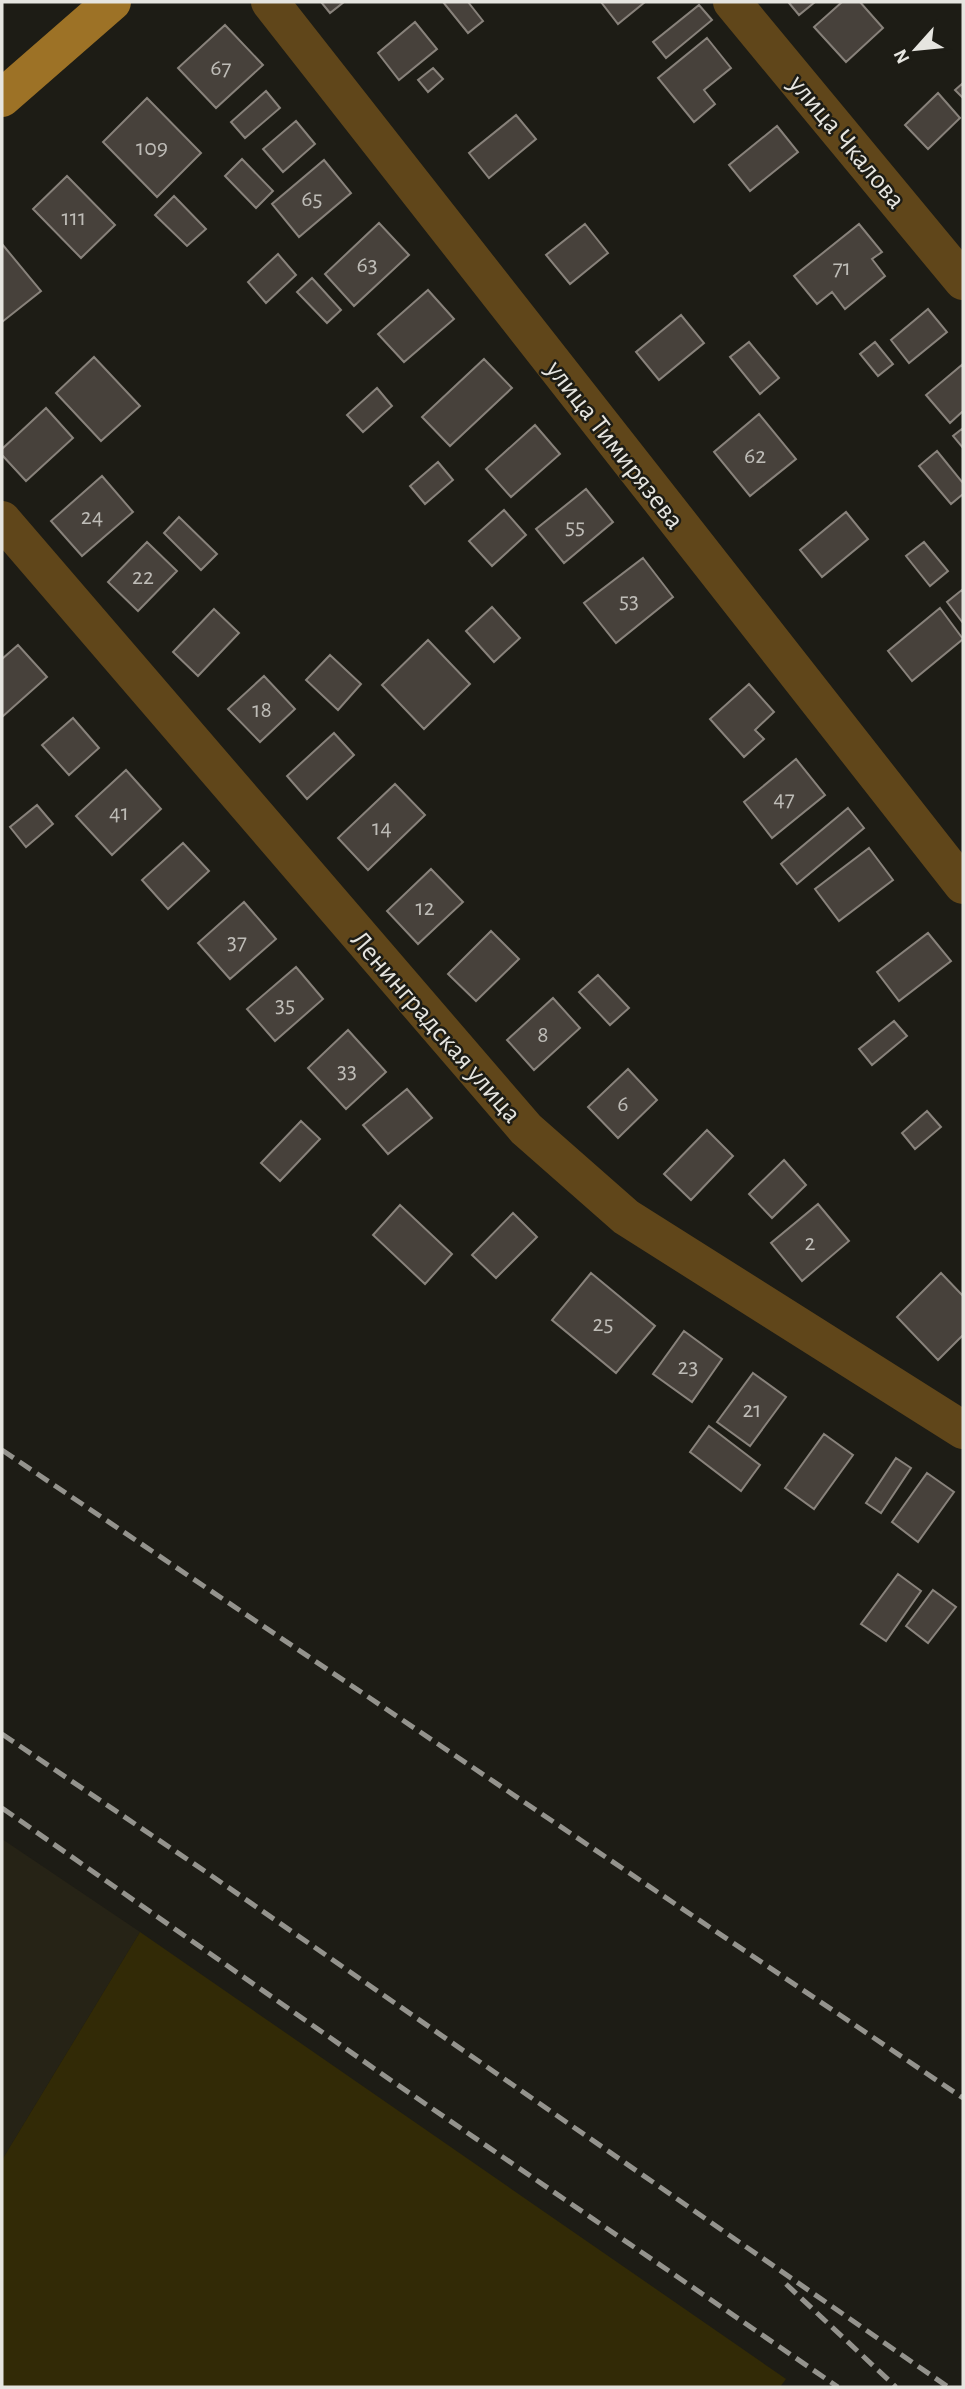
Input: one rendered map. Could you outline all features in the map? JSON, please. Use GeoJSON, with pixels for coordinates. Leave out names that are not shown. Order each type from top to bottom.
{"type":"FeatureCollection","features":[{"type":"Feature","properties":{"kind":"main road"},"geometry":{"type":"LineString","coordinates":[[2,98],[112,2]]}},
{"type":"Feature","properties":{"kind":"street","name":"улица Тимирязева"},"geometry":{"type":"LineString","coordinates":[[270,2],[963,886]]}},
{"type":"Feature","properties":{"kind":"street","name":"улица Чкалова"},"geometry":{"type":"LineString","coordinates":[[732,2],[963,281]]}},
{"type":"Feature","properties":{"kind":"street","name":"Ленинградская улица"},"geometry":{"type":"LineString","coordinates":[[2,520],[526,1129],[626,1217],[963,1430]]}},
{"type":"Feature","properties":{"kind":"shaded area"},"geometry":{"type":"Polygon","coordinates":[[[2,1839],[140,1932],[2,2160],[2,1839]]]}},
{"type":"Feature","properties":{"kind":"shaded area"},"geometry":{"type":"Polygon","coordinates":[[[140,1932],[786,2379],[780,2387],[2,2387],[2,2160],[140,1932]]]}},
{"type":"Feature","properties":{"kind":"building"},"geometry":{"type":"Polygon","coordinates":[[[321,2],[344,2],[330,13],[321,2]]]}},
{"type":"Feature","properties":{"kind":"building"},"geometry":{"type":"Polygon","coordinates":[[[443,2],[468,2],[483,21],[468,33],[443,2]]]}},
{"type":"Feature","properties":{"kind":"building"},"geometry":{"type":"Polygon","coordinates":[[[601,2],[645,2],[618,24],[601,2]]]}},
{"type":"Feature","properties":{"kind":"building"},"geometry":{"type":"Polygon","coordinates":[[[815,2],[799,15],[789,3],[815,2]]]}},
{"type":"Feature","properties":{"kind":"building"},"geometry":{"type":"Polygon","coordinates":[[[842,2],[860,2],[883,28],[846,62],[814,27],[842,2]]]}},
{"type":"Feature","properties":{"kind":"building"},"geometry":{"type":"Polygon","coordinates":[[[699,5],[712,20],[666,58],[653,42],[699,5]]]}},
{"type":"Feature","properties":{"kind":"building"},"geometry":{"type":"Polygon","coordinates":[[[415,22],[437,49],[399,80],[378,53],[415,22]]]}},
{"type":"Feature","properties":{"kind":"building"},"geometry":{"type":"Polygon","coordinates":[[[225,25],[263,65],[216,108],[178,68],[225,25]]]}},
{"type":"Feature","properties":{"kind":"building"},"geometry":{"type":"Polygon","coordinates":[[[707,38],[731,68],[704,90],[715,104],[694,122],[658,78],[707,38]]]}},
{"type":"Feature","properties":{"kind":"building"},"geometry":{"type":"Polygon","coordinates":[[[433,68],[443,79],[428,92],[418,80],[433,68]]]}},
{"type":"Feature","properties":{"kind":"building"},"geometry":{"type":"Polygon","coordinates":[[[963,83],[963,98],[955,90],[963,83]]]}},
{"type":"Feature","properties":{"kind":"building"},"geometry":{"type":"Polygon","coordinates":[[[266,91],[280,108],[245,138],[231,122],[266,91]]]}},
{"type":"Feature","properties":{"kind":"building"},"geometry":{"type":"Polygon","coordinates":[[[938,93],[960,118],[928,149],[905,125],[938,93]]]}},
{"type":"Feature","properties":{"kind":"building"},"geometry":{"type":"Polygon","coordinates":[[[147,98],[201,153],[157,197],[103,142],[147,98]]]}},
{"type":"Feature","properties":{"kind":"building"},"geometry":{"type":"Polygon","coordinates":[[[516,115],[536,139],[489,178],[469,153],[516,115]]]}},
{"type":"Feature","properties":{"kind":"building"},"geometry":{"type":"Polygon","coordinates":[[[296,121],[315,144],[283,172],[263,149],[296,121]]]}},
{"type":"Feature","properties":{"kind":"building"},"geometry":{"type":"Polygon","coordinates":[[[777,126],[798,152],[750,191],[729,165],[777,126]]]}},
{"type":"Feature","properties":{"kind":"building"},"geometry":{"type":"Polygon","coordinates":[[[242,159],[273,191],[256,208],[225,176],[242,159]]]}},
{"type":"Feature","properties":{"kind":"building"},"geometry":{"type":"Polygon","coordinates":[[[324,160],[351,193],[299,237],[272,204],[324,160]]]}},
{"type":"Feature","properties":{"kind":"building"},"geometry":{"type":"Polygon","coordinates":[[[67,176],[115,225],[81,258],[33,209],[67,176]]]}},
{"type":"Feature","properties":{"kind":"building"},"geometry":{"type":"Polygon","coordinates":[[[174,196],[206,229],[187,246],[155,215],[174,196]]]}},
{"type":"Feature","properties":{"kind":"building"},"geometry":{"type":"Polygon","coordinates":[[[379,223],[409,255],[354,306],[325,274],[379,223]]]}},
{"type":"Feature","properties":{"kind":"building"},"geometry":{"type":"Polygon","coordinates":[[[585,224],[608,253],[570,284],[546,255],[585,224]]]}},
{"type":"Feature","properties":{"kind":"building"},"geometry":{"type":"Polygon","coordinates":[[[859,224],[882,252],[872,259],[885,276],[845,309],[832,292],[817,304],[794,276],[859,224]]]}},
{"type":"Feature","properties":{"kind":"building"},"geometry":{"type":"Polygon","coordinates":[[[2,244],[41,291],[2,322],[2,244]]]}},
{"type":"Feature","properties":{"kind":"building"},"geometry":{"type":"Polygon","coordinates":[[[278,254],[296,275],[266,303],[248,282],[278,254]]]}},
{"type":"Feature","properties":{"kind":"building"},"geometry":{"type":"Polygon","coordinates":[[[312,278],[341,310],[327,323],[297,292],[312,278]]]}},
{"type":"Feature","properties":{"kind":"building"},"geometry":{"type":"Polygon","coordinates":[[[428,290],[454,319],[404,362],[378,334],[428,290]]]}},
{"type":"Feature","properties":{"kind":"building"},"geometry":{"type":"Polygon","coordinates":[[[928,309],[947,332],[909,363],[891,340],[928,309]]]}},
{"type":"Feature","properties":{"kind":"building"},"geometry":{"type":"Polygon","coordinates":[[[681,315],[704,343],[659,380],[636,352],[681,315]]]}},
{"type":"Feature","properties":{"kind":"building"},"geometry":{"type":"Polygon","coordinates":[[[749,342],[779,378],[760,394],[730,357],[749,342]]]}},
{"type":"Feature","properties":{"kind":"building"},"geometry":{"type":"Polygon","coordinates":[[[875,342],[893,364],[878,376],[860,354],[875,342]]]}},
{"type":"Feature","properties":{"kind":"building"},"geometry":{"type":"Polygon","coordinates":[[[94,357],[140,406],[101,441],[56,393],[94,357]]]}},
{"type":"Feature","properties":{"kind":"building"},"geometry":{"type":"Polygon","coordinates":[[[484,359],[512,388],[450,446],[422,417],[484,359]]]}},
{"type":"Feature","properties":{"kind":"building"},"geometry":{"type":"Polygon","coordinates":[[[963,364],[963,411],[950,423],[926,395],[963,364]]]}},
{"type":"Feature","properties":{"kind":"building"},"geometry":{"type":"Polygon","coordinates":[[[377,388],[392,406],[363,432],[347,415],[377,388]]]}},
{"type":"Feature","properties":{"kind":"building"},"geometry":{"type":"Polygon","coordinates":[[[46,408],[73,438],[26,481],[2,455],[2,449],[46,408]]]}},
{"type":"Feature","properties":{"kind":"building"},"geometry":{"type":"Polygon","coordinates":[[[759,414],[796,459],[750,496],[714,452],[759,414]]]}},
{"type":"Feature","properties":{"kind":"building"},"geometry":{"type":"Polygon","coordinates":[[[535,425],[560,454],[511,497],[486,469],[535,425]]]}},
{"type":"Feature","properties":{"kind":"building"},"geometry":{"type":"Polygon","coordinates":[[[963,428],[963,448],[953,436],[963,428]]]}},
{"type":"Feature","properties":{"kind":"building"},"geometry":{"type":"Polygon","coordinates":[[[937,451],[963,483],[963,494],[951,504],[919,466],[937,451]]]}},
{"type":"Feature","properties":{"kind":"building"},"geometry":{"type":"Polygon","coordinates":[[[438,462],[453,480],[425,504],[410,486],[438,462]]]}},
{"type":"Feature","properties":{"kind":"building"},"geometry":{"type":"Polygon","coordinates":[[[102,476],[133,512],[82,556],[51,521],[102,476]]]}},
{"type":"Feature","properties":{"kind":"building"},"geometry":{"type":"Polygon","coordinates":[[[586,489],[613,522],[564,563],[536,529],[586,489]]]}},
{"type":"Feature","properties":{"kind":"building"},"geometry":{"type":"Polygon","coordinates":[[[504,510],[526,535],[492,566],[469,541],[504,510]]]}},
{"type":"Feature","properties":{"kind":"building"},"geometry":{"type":"Polygon","coordinates":[[[846,512],[868,539],[822,577],[800,550],[846,512]]]}},
{"type":"Feature","properties":{"kind":"building"},"geometry":{"type":"Polygon","coordinates":[[[179,517],[217,554],[201,570],[164,533],[179,517]]]}},
{"type":"Feature","properties":{"kind":"building"},"geometry":{"type":"Polygon","coordinates":[[[147,542],[177,571],[138,611],[108,582],[147,542]]]}},
{"type":"Feature","properties":{"kind":"building"},"geometry":{"type":"Polygon","coordinates":[[[924,542],[948,571],[930,586],[906,556],[924,542]]]}},
{"type":"Feature","properties":{"kind":"building"},"geometry":{"type":"Polygon","coordinates":[[[643,558],[673,597],[616,643],[584,603],[643,558]]]}},
{"type":"Feature","properties":{"kind":"building"},"geometry":{"type":"Polygon","coordinates":[[[963,589],[963,623],[947,602],[963,589]]]}},
{"type":"Feature","properties":{"kind":"building"},"geometry":{"type":"Polygon","coordinates":[[[492,607],[520,638],[494,662],[466,631],[492,607]]]}},
{"type":"Feature","properties":{"kind":"building"},"geometry":{"type":"Polygon","coordinates":[[[940,608],[963,639],[912,681],[888,651],[940,608]]]}},
{"type":"Feature","properties":{"kind":"building"},"geometry":{"type":"Polygon","coordinates":[[[214,609],[239,633],[198,676],[173,652],[214,609]]]}},
{"type":"Feature","properties":{"kind":"building"},"geometry":{"type":"Polygon","coordinates":[[[428,640],[470,684],[424,729],[382,685],[428,640]]]}},
{"type":"Feature","properties":{"kind":"building"},"geometry":{"type":"Polygon","coordinates":[[[18,645],[47,677],[2,717],[2,659],[18,645]]]}},
{"type":"Feature","properties":{"kind":"building"},"geometry":{"type":"Polygon","coordinates":[[[330,655],[361,684],[338,710],[306,680],[330,655]]]}},
{"type":"Feature","properties":{"kind":"building"},"geometry":{"type":"Polygon","coordinates":[[[264,676],[295,709],[260,742],[228,709],[264,676]]]}},
{"type":"Feature","properties":{"kind":"building"},"geometry":{"type":"Polygon","coordinates":[[[749,684],[774,712],[755,730],[764,739],[744,757],[710,719],[749,684]]]}},
{"type":"Feature","properties":{"kind":"building"},"geometry":{"type":"Polygon","coordinates":[[[73,718],[99,748],[69,775],[42,745],[73,718]]]}},
{"type":"Feature","properties":{"kind":"building"},"geometry":{"type":"Polygon","coordinates":[[[334,733],[354,755],[307,799],[287,776],[334,733]]]}},
{"type":"Feature","properties":{"kind":"building"},"geometry":{"type":"Polygon","coordinates":[[[796,759],[825,795],[772,838],[744,802],[796,759]]]}},
{"type":"Feature","properties":{"kind":"building"},"geometry":{"type":"Polygon","coordinates":[[[126,770],[161,809],[112,855],[76,816],[126,770]]]}},
{"type":"Feature","properties":{"kind":"building"},"geometry":{"type":"Polygon","coordinates":[[[395,784],[425,815],[368,870],[338,838],[395,784]]]}},
{"type":"Feature","properties":{"kind":"building"},"geometry":{"type":"Polygon","coordinates":[[[37,805],[53,824],[26,847],[10,827],[37,805]]]}},
{"type":"Feature","properties":{"kind":"building"},"geometry":{"type":"Polygon","coordinates":[[[848,808],[864,828],[797,884],[781,864],[848,808]]]}},
{"type":"Feature","properties":{"kind":"building"},"geometry":{"type":"Polygon","coordinates":[[[183,843],[209,871],[168,909],[142,880],[183,843]]]}},
{"type":"Feature","properties":{"kind":"building"},"geometry":{"type":"Polygon","coordinates":[[[869,848],[893,880],[839,921],[815,889],[869,848]]]}},
{"type":"Feature","properties":{"kind":"building"},"geometry":{"type":"Polygon","coordinates":[[[431,869],[463,902],[418,944],[387,911],[431,869]]]}},
{"type":"Feature","properties":{"kind":"building"},"geometry":{"type":"Polygon","coordinates":[[[244,902],[276,939],[230,979],[198,943],[244,902]]]}},
{"type":"Feature","properties":{"kind":"building"},"geometry":{"type":"Polygon","coordinates":[[[491,931],[519,959],[476,1001],[448,974],[491,931]]]}},
{"type":"Feature","properties":{"kind":"building"},"geometry":{"type":"Polygon","coordinates":[[[928,933],[951,961],[899,1001],[877,972],[928,933]]]}},
{"type":"Feature","properties":{"kind":"building"},"geometry":{"type":"Polygon","coordinates":[[[296,967],[323,999],[275,1041],[247,1009],[296,967]]]}},
{"type":"Feature","properties":{"kind":"building"},"geometry":{"type":"Polygon","coordinates":[[[598,975],[629,1008],[610,1025],[579,992],[598,975]]]}},
{"type":"Feature","properties":{"kind":"building"},"geometry":{"type":"Polygon","coordinates":[[[553,998],[580,1028],[534,1070],[507,1040],[553,998]]]}},
{"type":"Feature","properties":{"kind":"building"},"geometry":{"type":"Polygon","coordinates":[[[894,1021],[907,1036],[872,1065],[859,1049],[894,1021]]]}},
{"type":"Feature","properties":{"kind":"building"},"geometry":{"type":"Polygon","coordinates":[[[348,1030],[386,1072],[346,1109],[308,1068],[348,1030]]]}},
{"type":"Feature","properties":{"kind":"building"},"geometry":{"type":"Polygon","coordinates":[[[628,1069],[657,1100],[618,1138],[588,1107],[628,1069]]]}},
{"type":"Feature","properties":{"kind":"building"},"geometry":{"type":"Polygon","coordinates":[[[407,1089],[432,1118],[388,1154],[363,1125],[407,1089]]]}},
{"type":"Feature","properties":{"kind":"building"},"geometry":{"type":"Polygon","coordinates":[[[927,1111],[941,1127],[915,1149],[902,1133],[927,1111]]]}},
{"type":"Feature","properties":{"kind":"building"},"geometry":{"type":"Polygon","coordinates":[[[301,1121],[320,1139],[280,1181],[261,1163],[301,1121]]]}},
{"type":"Feature","properties":{"kind":"building"},"geometry":{"type":"Polygon","coordinates":[[[707,1130],[733,1156],[691,1200],[664,1174],[707,1130]]]}},
{"type":"Feature","properties":{"kind":"building"},"geometry":{"type":"Polygon","coordinates":[[[784,1160],[806,1185],[772,1218],[749,1194],[784,1160]]]}},
{"type":"Feature","properties":{"kind":"building"},"geometry":{"type":"Polygon","coordinates":[[[818,1204],[849,1241],[802,1281],[771,1243],[818,1204]]]}},
{"type":"Feature","properties":{"kind":"building"},"geometry":{"type":"Polygon","coordinates":[[[400,1205],[452,1254],[425,1284],[373,1235],[400,1205]]]}},
{"type":"Feature","properties":{"kind":"building"},"geometry":{"type":"Polygon","coordinates":[[[513,1213],[537,1237],[496,1278],[472,1255],[513,1213]]]}},
{"type":"Feature","properties":{"kind":"building"},"geometry":{"type":"Polygon","coordinates":[[[591,1273],[655,1326],[616,1373],[552,1320],[591,1273]]]}},
{"type":"Feature","properties":{"kind":"building"},"geometry":{"type":"Polygon","coordinates":[[[941,1273],[963,1296],[963,1335],[938,1360],[897,1317],[941,1273]]]}},
{"type":"Feature","properties":{"kind":"building"},"geometry":{"type":"Polygon","coordinates":[[[684,1331],[722,1359],[692,1402],[653,1374],[684,1331]]]}},
{"type":"Feature","properties":{"kind":"building"},"geometry":{"type":"Polygon","coordinates":[[[753,1373],[786,1397],[750,1446],[717,1422],[753,1373]]]}},
{"type":"Feature","properties":{"kind":"building"},"geometry":{"type":"Polygon","coordinates":[[[709,1426],[760,1465],[741,1491],[690,1452],[709,1426]]]}},
{"type":"Feature","properties":{"kind":"building"},"geometry":{"type":"Polygon","coordinates":[[[824,1434],[853,1455],[814,1509],[785,1488],[824,1434]]]}},
{"type":"Feature","properties":{"kind":"building"},"geometry":{"type":"Polygon","coordinates":[[[896,1458],[911,1468],[881,1513],[866,1503],[896,1458]]]}},
{"type":"Feature","properties":{"kind":"building"},"geometry":{"type":"Polygon","coordinates":[[[927,1473],[954,1492],[918,1542],[892,1522],[927,1473]]]}},
{"type":"Feature","properties":{"kind":"building"},"geometry":{"type":"Polygon","coordinates":[[[898,1574],[921,1591],[886,1641],[861,1624],[898,1574]]]}},
{"type":"Feature","properties":{"kind":"building"},"geometry":{"type":"Polygon","coordinates":[[[933,1590],[956,1607],[928,1643],[906,1626],[933,1590]]]}},
{"type":"Feature","properties":{"kind":"railway"},"geometry":{"type":"LineString","coordinates":[[2,1450],[963,2098]]}},
{"type":"Feature","properties":{"kind":"railway"},"geometry":{"type":"LineString","coordinates":[[2,1734],[209,1874],[948,2387]]}},
{"type":"Feature","properties":{"kind":"railway"},"geometry":{"type":"LineString","coordinates":[[2,1808],[392,2081],[838,2387]]}},
{"type":"Feature","properties":{"kind":"railway"},"geometry":{"type":"LineString","coordinates":[[786,2284],[896,2387]]}}]}
